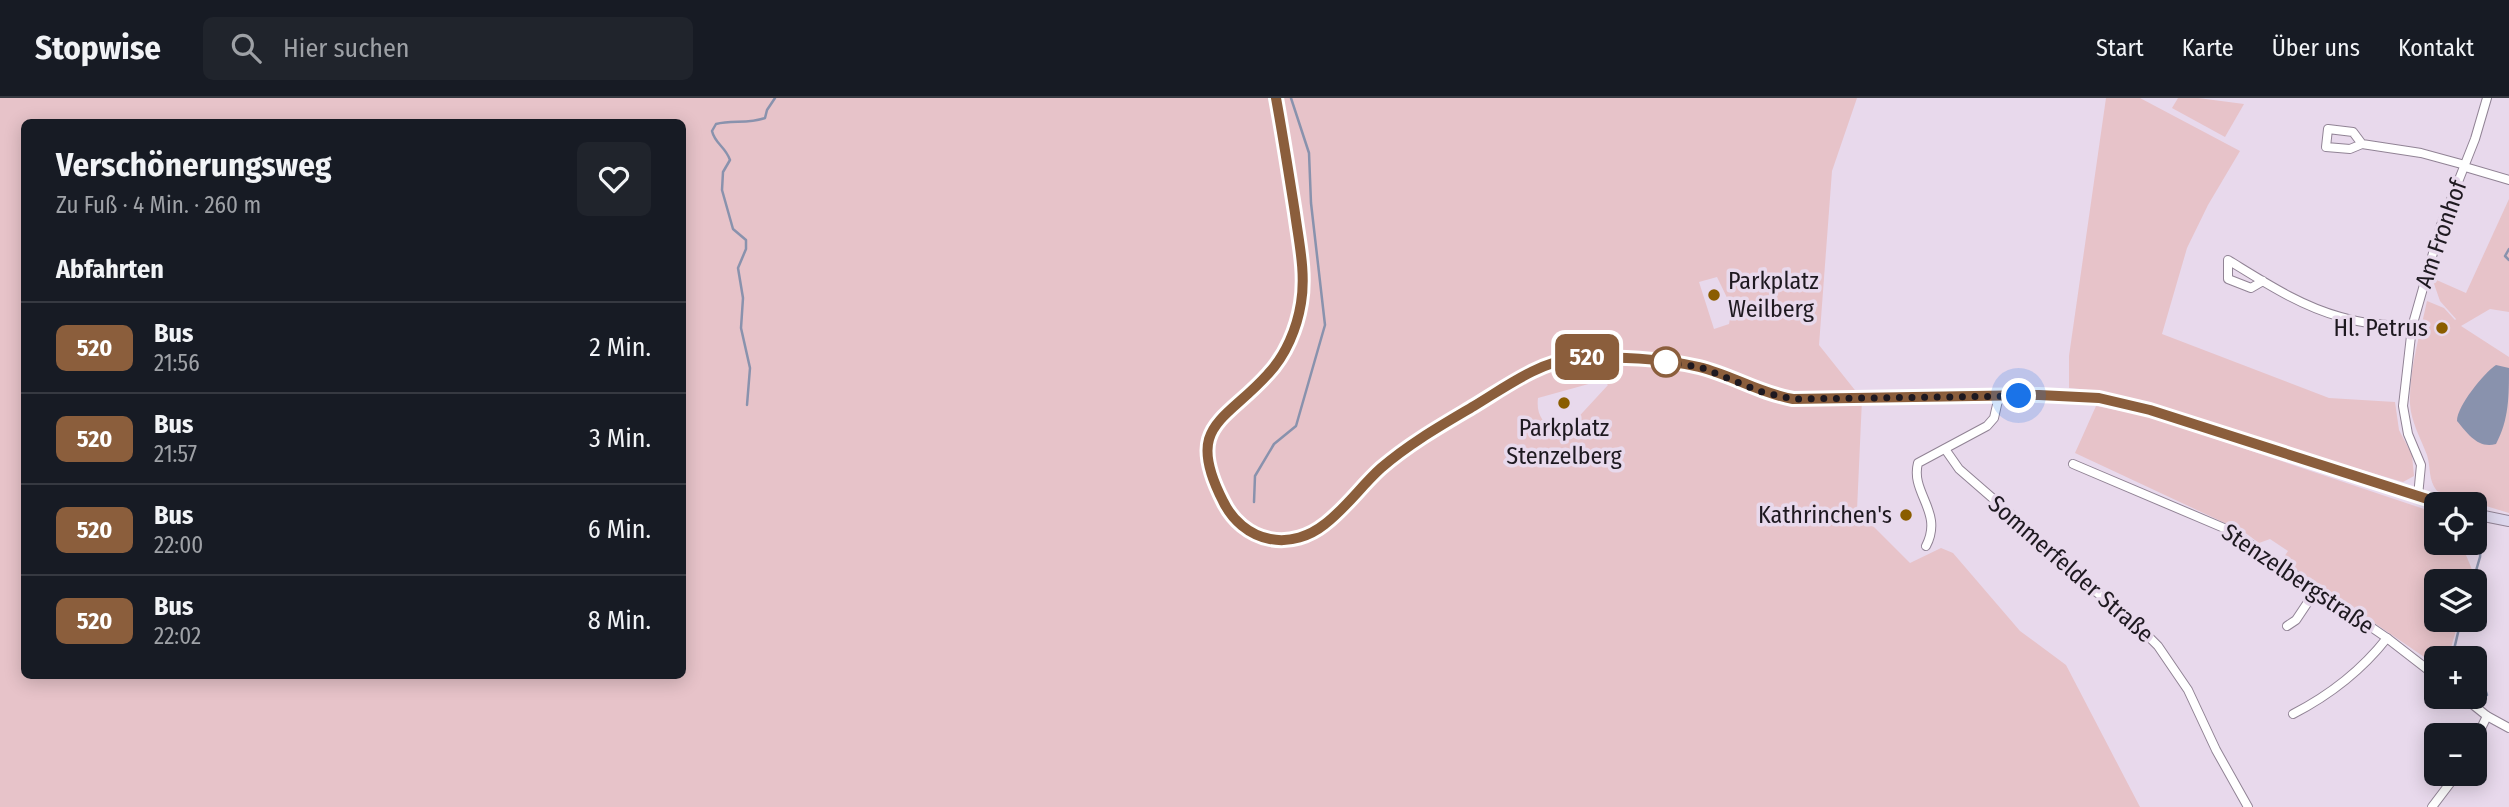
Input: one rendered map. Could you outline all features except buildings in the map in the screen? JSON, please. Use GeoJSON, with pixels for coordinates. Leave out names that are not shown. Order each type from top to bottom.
{"type":"FeatureCollection","features":[{"type":"Feature","properties":{"kind":"main road"},"geometry":{"type":"LineString","coordinates":[[1276,98],[1302,260],[1303,289],[1298,316],[1278,362],[1269,374],[1222,415],[1216,424],[1211,435],[1208,457],[1211,475],[1227,510],[1247,530],[1258,536],[1290,540],[1315,531],[1327,523],[1382,467],[1428,433],[1538,368],[1565,359],[1594,357],[1684,364],[1716,372],[1777,396],[1809,400],[2076,396],[2121,402],[2424,498]]}},
{"type":"Feature","properties":{"kind":"main road"},"geometry":{"type":"LineString","coordinates":[[2487,517],[2509,522]]}},
{"type":"Feature","properties":{"kind":"street","name":"Am Fronhof"},"geometry":{"type":"LineString","coordinates":[[2418,496],[2421,465],[2408,434],[2403,406],[2412,327],[2441,225],[2465,166],[2487,98]]}},
{"type":"Feature","properties":{"kind":"street"},"geometry":{"type":"LineString","coordinates":[[2362,144],[2421,153],[2509,180]]}},
{"type":"Feature","properties":{"kind":"street"},"geometry":{"type":"LineString","coordinates":[[2263,281],[2251,288],[2228,279],[2228,260],[2301,303],[2339,317],[2412,327]]}},
{"type":"Feature","properties":{"kind":"street"},"geometry":{"type":"LineString","coordinates":[[1926,546],[1933,532],[1917,479],[1918,463],[1986,426],[1994,418],[1999,396]]}},
{"type":"Feature","properties":{"kind":"street","name":"Sommerfelder Straße"},"geometry":{"type":"LineString","coordinates":[[1945,449],[1959,469],[2028,529],[2059,563],[2131,619],[2158,646],[2188,690],[2216,750],[2248,807]]}},
{"type":"Feature","properties":{"kind":"street","name":"Stenzelbergstraße"},"geometry":{"type":"LineString","coordinates":[[2073,464],[2231,531],[2387,638],[2424,667]]}},
{"type":"Feature","properties":{"kind":"street"},"geometry":{"type":"LineString","coordinates":[[2287,626],[2296,620],[2316,590]]}},
{"type":"Feature","properties":{"kind":"street"},"geometry":{"type":"LineString","coordinates":[[2293,714],[2321,699],[2347,680],[2372,657],[2387,638]]}},
{"type":"Feature","properties":{"kind":"street"},"geometry":{"type":"LineString","coordinates":[[2478,709],[2509,728]]}},
{"type":"Feature","properties":{"kind":"street"},"geometry":{"type":"LineString","coordinates":[[2484,723],[2487,716]]}},
{"type":"Feature","properties":{"kind":"street"},"geometry":{"type":"LineString","coordinates":[[2431,807],[2448,786]]}},
{"type":"Feature","properties":{"kind":"shaded area"},"geometry":{"type":"Polygon","coordinates":[[[0,98],[1857,98],[1832,171],[1819,345],[1862,399],[1857,510],[1910,563],[1941,548],[1953,553],[2020,631],[2066,665],[2140,807],[0,807],[0,98]],[[1717,277],[1699,282],[1714,329],[1729,324],[1732,308],[1717,277]],[[1603,380],[1538,398],[1541,418],[1555,433],[1572,424],[1608,385],[1603,380]]]}},
{"type":"Feature","properties":{"kind":"shaded area"},"geometry":{"type":"Polygon","coordinates":[[[2106,98],[2140,98],[2240,151],[2208,205],[2187,248],[2162,334],[2329,398],[2395,402],[2399,430],[2412,455],[2414,476],[2403,482],[2153,404],[2091,390],[2069,388],[2069,356],[2106,98]]]}},
{"type":"Feature","properties":{"kind":"shaded area"},"geometry":{"type":"Polygon","coordinates":[[[2178,98],[2244,104],[2225,137],[2172,108],[2178,98]]]}},
{"type":"Feature","properties":{"kind":"shaded area"},"geometry":{"type":"Polygon","coordinates":[[[2509,199],[2509,312],[2490,309],[2461,326],[2509,357],[2509,513],[2487,506],[2487,492],[2437,491],[2432,483],[2427,455],[2411,411],[2413,365],[2427,301],[2444,308],[2456,319],[2440,301],[2432,278],[2466,293],[2509,199]]]}},
{"type":"Feature","properties":{"kind":"shaded area"},"geometry":{"type":"Polygon","coordinates":[[[2096,406],[2147,416],[2424,509],[2424,555],[2466,555],[2472,569],[2424,569],[2424,632],[2456,632],[2451,646],[2424,646],[2424,657],[2282,560],[2288,551],[2270,539],[2259,543],[2244,532],[2075,453],[2096,406]]]}},
{"type":"Feature","properties":{"kind":"water"},"geometry":{"type":"Polygon","coordinates":[[[2496,365],[2509,368],[2509,388],[2504,426],[2496,444],[2490,445],[2474,439],[2457,421],[2461,407],[2472,390],[2496,365]]]}},
{"type":"Feature","properties":{"kind":"waterway"},"geometry":{"type":"LineString","coordinates":[[747,405],[750,368],[741,328],[743,298],[738,268],[746,249],[746,240],[733,229],[722,190],[723,172],[730,160],[712,131],[716,124],[765,118],[775,98]]}},
{"type":"Feature","properties":{"kind":"waterway"},"geometry":{"type":"LineString","coordinates":[[1254,502],[1255,476],[1274,444],[1296,426],[1325,325],[1311,203],[1309,153],[1291,98]]}},
{"type":"Feature","properties":{"kind":"waterway"},"geometry":{"type":"LineString","coordinates":[[2509,249],[2505,256],[2509,260]]}},
{"type":"Feature","properties":{"kind":"waterway"},"geometry":{"type":"LineString","coordinates":[[2476,569],[2480,555]]}},
{"type":"Feature","properties":{"kind":"waterway"},"geometry":{"type":"LineString","coordinates":[[2455,646],[2458,632]]}},
{"type":"Feature","properties":{"kind":"bus line","name":"520"},"geometry":{"type":"LineString","coordinates":[[1276,98],[1302,260],[1303,289],[1298,316],[1278,362],[1269,374],[1222,415],[1208,447],[1211,475],[1227,510],[1237,522],[1258,536],[1290,540],[1315,531],[1327,523],[1382,467],[1428,433],[1538,368],[1578,357],[1667,362],[1700,367],[1762,392],[1793,399],[2039,395],[2099,398],[2150,410],[2424,498]]}},
{"type":"Feature","properties":{"kind":"place","name":"Parkplatz Weilberg"},"geometry":{"type":"Point","coordinates":[1714,295]}},
{"type":"Feature","properties":{"kind":"place","name":"Hl. Petrus"},"geometry":{"type":"Point","coordinates":[2442,328]}},
{"type":"Feature","properties":{"kind":"place","name":"Parkplatz Stenzelberg"},"geometry":{"type":"Point","coordinates":[1564,403]}},
{"type":"Feature","properties":{"kind":"place","name":"Kathrinchen's"},"geometry":{"type":"Point","coordinates":[1906,515]}},
{"type":"Feature","properties":{"kind":"route"},"geometry":{"type":"LineString","coordinates":[[1666,362],[1700,367],[1762,392],[1793,399],[2019,396]]}}]}
